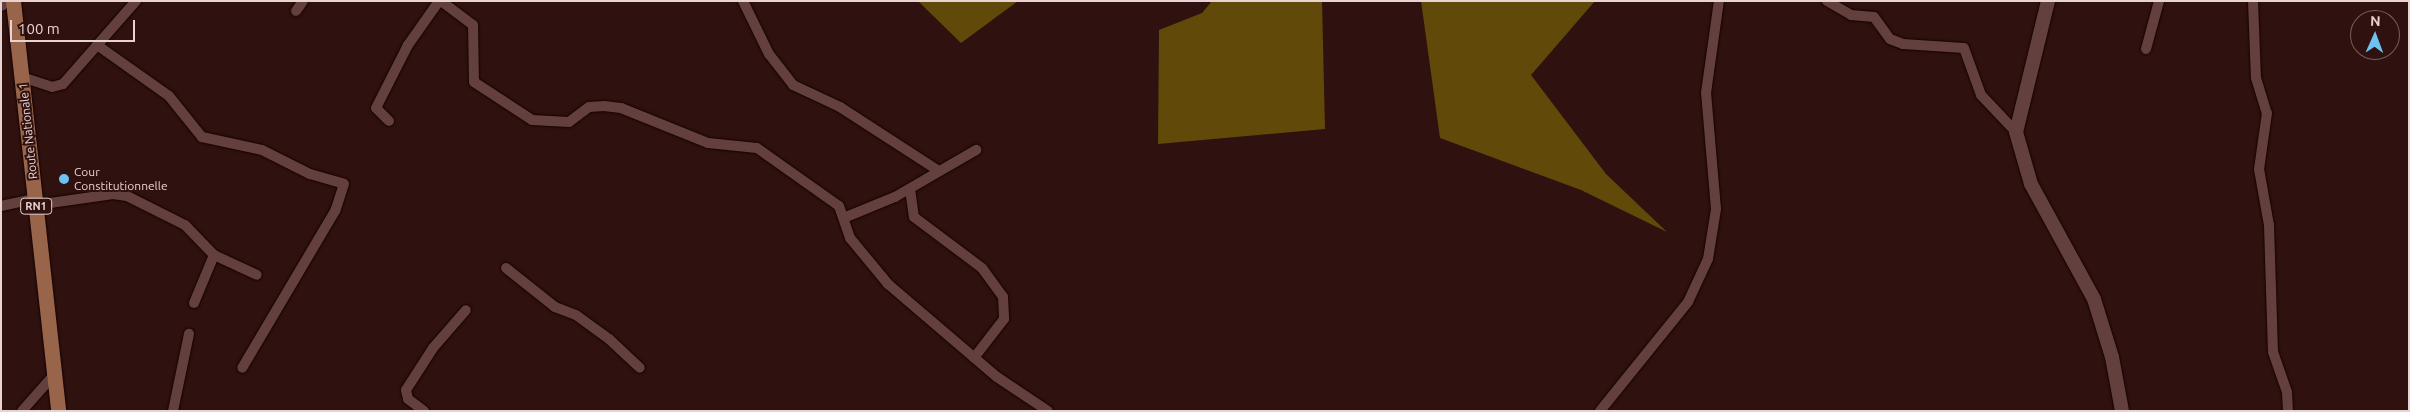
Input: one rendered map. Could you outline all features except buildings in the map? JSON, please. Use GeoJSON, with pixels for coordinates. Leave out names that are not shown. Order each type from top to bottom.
{"type":"FeatureCollection","features":[{"type":"Feature","properties":{"kind":"main road","name":"Route Nationale 1"},"geometry":{"type":"LineString","coordinates":[[13,1],[36,202],[52,376],[58,411]]}},
{"type":"Feature","properties":{"kind":"main road"},"geometry":{"type":"LineString","coordinates":[[2048,1],[2016,132],[2031,184],[2094,299],[2112,357],[2122,411]]}},
{"type":"Feature","properties":{"kind":"street"},"geometry":{"type":"LineString","coordinates":[[22,77],[58,87],[136,1]]}},
{"type":"Feature","properties":{"kind":"street"},"geometry":{"type":"LineString","coordinates":[[296,11],[303,1]]}},
{"type":"Feature","properties":{"kind":"street"},"geometry":{"type":"LineString","coordinates":[[389,121],[376,108],[408,45],[440,1],[473,25],[474,82],[532,120],[569,122],[589,107],[621,108],[708,143],[757,148],[811,184],[846,217],[850,238],[888,284],[974,358],[1048,411]]}},
{"type":"Feature","properties":{"kind":"street"},"geometry":{"type":"LineString","coordinates":[[743,1],[776,67],[793,85],[840,107],[939,171]]}},
{"type":"Feature","properties":{"kind":"street"},"geometry":{"type":"LineString","coordinates":[[1600,411],[1688,302],[1708,259],[1716,209],[1706,93],[1720,1]]}},
{"type":"Feature","properties":{"kind":"street"},"geometry":{"type":"LineString","coordinates":[[1827,1],[1851,15],[1874,17],[1890,39],[1903,44],[1964,48],[1981,95],[2016,132]]}},
{"type":"Feature","properties":{"kind":"street"},"geometry":{"type":"LineString","coordinates":[[2146,49],[2159,1]]}},
{"type":"Feature","properties":{"kind":"street"},"geometry":{"type":"LineString","coordinates":[[2253,1],[2256,78],[2267,113],[2259,170],[2270,235],[2273,352],[2287,392],[2288,411]]}},
{"type":"Feature","properties":{"kind":"street"},"geometry":{"type":"LineString","coordinates":[[97,45],[169,96],[202,137],[262,150],[310,174],[344,184],[335,211],[242,368]]}},
{"type":"Feature","properties":{"kind":"street"},"geometry":{"type":"LineString","coordinates":[[846,217],[910,189],[976,150]]}},
{"type":"Feature","properties":{"kind":"street"},"geometry":{"type":"LineString","coordinates":[[910,189],[914,218],[982,268],[1003,297],[1004,319],[974,358]]}},
{"type":"Feature","properties":{"kind":"street"},"geometry":{"type":"LineString","coordinates":[[1,206],[114,194],[127,196],[185,225],[214,255],[257,275]]}},
{"type":"Feature","properties":{"kind":"street"},"geometry":{"type":"LineString","coordinates":[[194,303],[214,255]]}},
{"type":"Feature","properties":{"kind":"street"},"geometry":{"type":"LineString","coordinates":[[506,268],[555,307],[576,315],[609,338],[640,368]]}},
{"type":"Feature","properties":{"kind":"street"},"geometry":{"type":"LineString","coordinates":[[424,411],[408,399],[406,390],[433,348],[466,310]]}},
{"type":"Feature","properties":{"kind":"street"},"geometry":{"type":"LineString","coordinates":[[173,411],[189,334]]}},
{"type":"Feature","properties":{"kind":"street"},"geometry":{"type":"LineString","coordinates":[[22,411],[52,376]]}},
{"type":"Feature","properties":{"kind":"shaded area"},"geometry":{"type":"Polygon","coordinates":[[[918,1],[1018,1],[961,43],[918,1]]]}},
{"type":"Feature","properties":{"kind":"shaded area"},"geometry":{"type":"Polygon","coordinates":[[[1212,1],[1322,1],[1325,129],[1158,144],[1159,30],[1202,13],[1212,1]]]}},
{"type":"Feature","properties":{"kind":"shaded area"},"geometry":{"type":"Polygon","coordinates":[[[1421,1],[1595,1],[1531,75],[1606,174],[1667,232],[1581,190],[1440,138],[1421,1]]]}},
{"type":"Feature","properties":{"kind":"place","name":"Cour Constitutionnelle"},"geometry":{"type":"Point","coordinates":[64,179]}}]}
